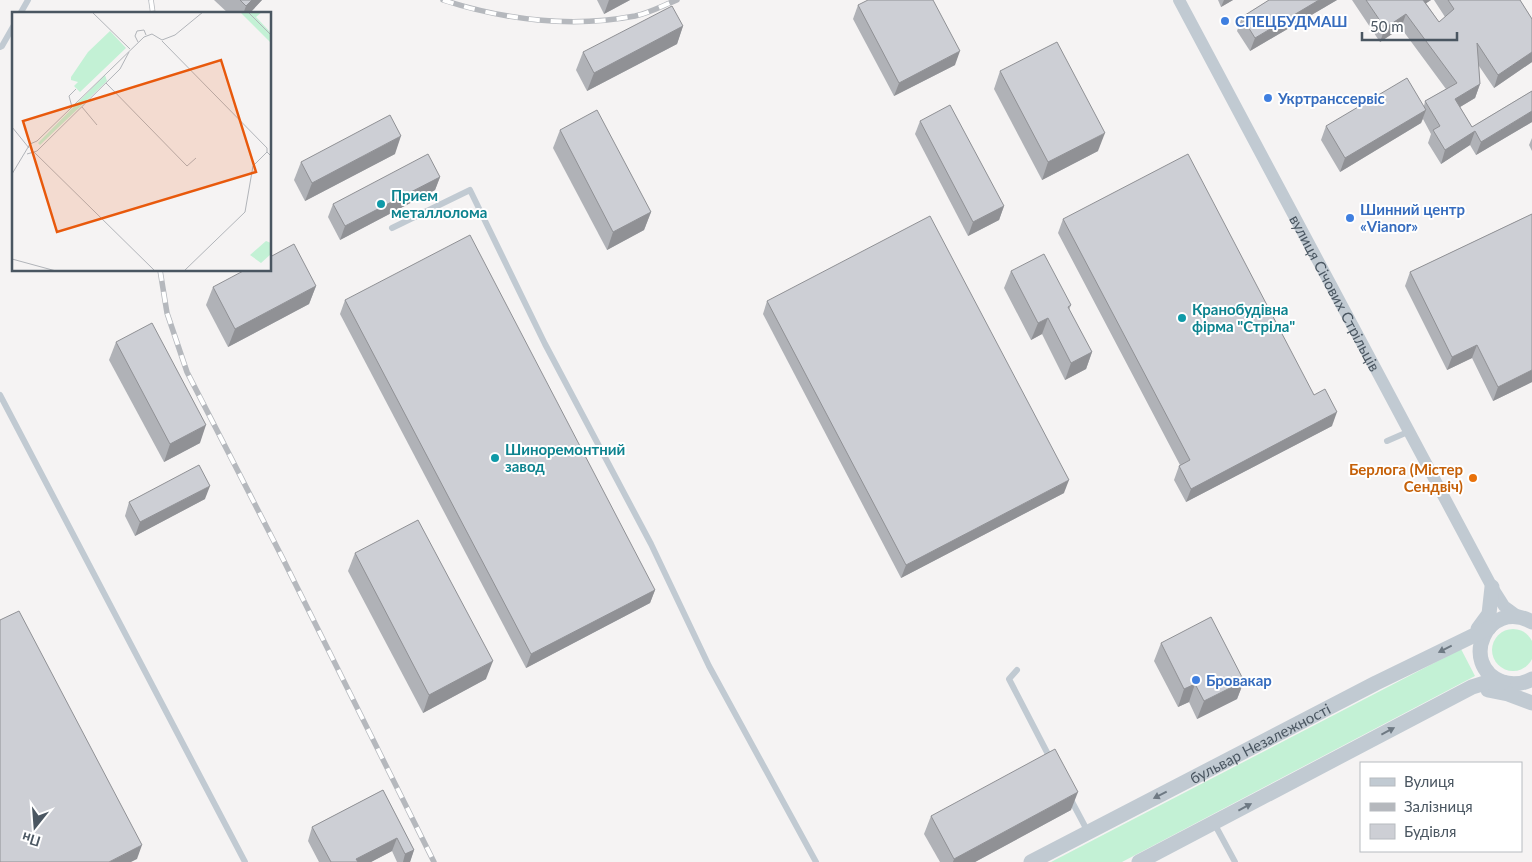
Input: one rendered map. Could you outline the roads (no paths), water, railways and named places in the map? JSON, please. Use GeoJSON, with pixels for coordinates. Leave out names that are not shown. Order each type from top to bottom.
{"type":"FeatureCollection","features":[{"type":"Feature","properties":{"kind":"street","name":"вулиця Січових Стрільців"},"geometry":{"type":"LineString","coordinates":[[1179,0],[1492,587],[1504,606],[1528,620]]}},
{"type":"Feature","properties":{"kind":"street","name":"вулиця Січових Стрільців"},"geometry":{"type":"LineString","coordinates":[[1491,626],[1496,615],[1497,605],[1492,587]]}},
{"type":"Feature","properties":{"kind":"street"},"geometry":{"type":"LineString","coordinates":[[1472,635],[1490,614],[1492,587]]}},
{"type":"Feature","properties":{"kind":"street","name":"бульвар Незалежності"},"geometry":{"type":"LineString","coordinates":[[1030,862],[1508,617],[1528,620]]}},
{"type":"Feature","properties":{"kind":"street"},"geometry":{"type":"LineString","coordinates":[[1491,626],[1481,642],[1481,659],[1490,673],[1506,683],[1532,694]]}},
{"type":"Feature","properties":{"kind":"street"},"geometry":{"type":"LineString","coordinates":[[1149,860],[1214,823],[1467,690],[1488,682],[1520,683],[1532,679]]}},
{"type":"Feature","properties":{"kind":"street"},"geometry":{"type":"LineString","coordinates":[[1467,690],[1498,691],[1532,703]]}},
{"type":"Feature","properties":{"kind":"lane"},"geometry":{"type":"LineString","coordinates":[[21,12],[28,0]]}},
{"type":"Feature","properties":{"kind":"lane"},"geometry":{"type":"LineString","coordinates":[[0,47],[12,28]]}},
{"type":"Feature","properties":{"kind":"lane"},"geometry":{"type":"LineString","coordinates":[[392,228],[470,190],[545,344],[651,544],[709,666],[816,862]]}},
{"type":"Feature","properties":{"kind":"lane"},"geometry":{"type":"LineString","coordinates":[[0,396],[245,862]]}},
{"type":"Feature","properties":{"kind":"lane"},"geometry":{"type":"LineString","coordinates":[[1387,441],[1410,432]]}},
{"type":"Feature","properties":{"kind":"lane"},"geometry":{"type":"LineString","coordinates":[[1017,670],[1009,679],[1053,764]]}},
{"type":"Feature","properties":{"kind":"lane"},"geometry":{"type":"LineString","coordinates":[[1066,790],[1088,832]]}},
{"type":"Feature","properties":{"kind":"lane"},"geometry":{"type":"LineString","coordinates":[[1214,823],[1235,862]]}},
{"type":"Feature","properties":{"kind":"railway"},"geometry":{"type":"LineString","coordinates":[[151,0],[153,12]]}},
{"type":"Feature","properties":{"kind":"railway"},"geometry":{"type":"LineString","coordinates":[[443,0],[490,13],[538,20],[563,21],[611,20],[635,16],[677,0]]}},
{"type":"Feature","properties":{"kind":"railway"},"geometry":{"type":"LineString","coordinates":[[160,271],[167,313],[187,372],[282,557],[434,862]]}},
{"type":"Feature","properties":{"kind":"place","name":"СПЕЦБУДМАШ"},"geometry":{"type":"Point","coordinates":[1225,21]}},
{"type":"Feature","properties":{"kind":"place","name":"Укртранссервіс"},"geometry":{"type":"Point","coordinates":[1268,98]}},
{"type":"Feature","properties":{"kind":"place","name":"Прием металлолома"},"geometry":{"type":"Point","coordinates":[381,204]}},
{"type":"Feature","properties":{"kind":"place","name":"Шинний центр «Vianor»"},"geometry":{"type":"Point","coordinates":[1350,218]}},
{"type":"Feature","properties":{"kind":"place","name":"Кранобудівна фірма \"Стріла\""},"geometry":{"type":"Point","coordinates":[1182,318]}},
{"type":"Feature","properties":{"kind":"place","name":"Шиноремонтний завод"},"geometry":{"type":"Point","coordinates":[495,458]}},
{"type":"Feature","properties":{"kind":"place","name":"Берлога (Містер Сендвіч)"},"geometry":{"type":"Point","coordinates":[1473,478]}},
{"type":"Feature","properties":{"kind":"place","name":"Бровакар"},"geometry":{"type":"Point","coordinates":[1196,680]}}]}
